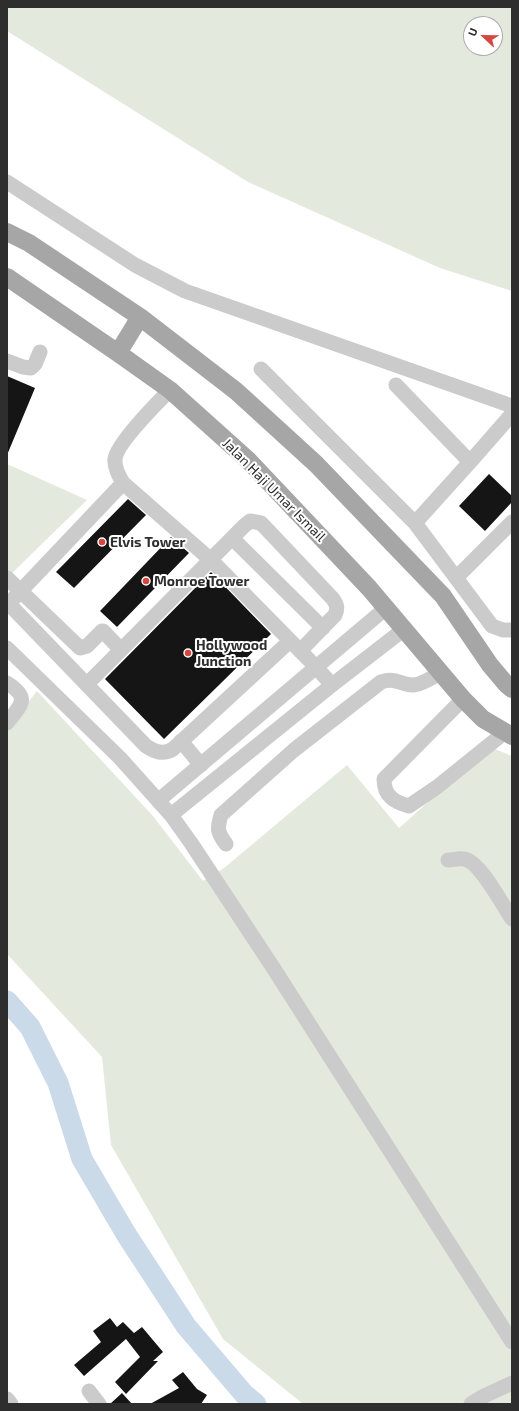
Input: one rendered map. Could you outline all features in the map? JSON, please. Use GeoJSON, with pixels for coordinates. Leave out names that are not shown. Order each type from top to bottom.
{"type":"FeatureCollection","features":[{"type":"Feature","properties":{"kind":"main road"},"geometry":{"type":"LineString","coordinates":[[7,232],[29,243],[140,317],[236,391],[316,464],[443,596],[490,665],[512,689]]}},
{"type":"Feature","properties":{"kind":"main road","name":"Jalan Haji Umar Ismail"},"geometry":{"type":"LineString","coordinates":[[7,276],[170,390],[248,460],[369,588],[463,699],[483,719],[508,734]]}},
{"type":"Feature","properties":{"kind":"main road"},"geometry":{"type":"LineString","coordinates":[[118,353],[140,317]]}},
{"type":"Feature","properties":{"kind":"street"},"geometry":{"type":"LineString","coordinates":[[7,182],[135,265],[185,291],[512,406]]}},
{"type":"Feature","properties":{"kind":"street"},"geometry":{"type":"LineString","coordinates":[[7,361],[23,367],[31,368],[35,364],[40,352]]}},
{"type":"Feature","properties":{"kind":"street"},"geometry":{"type":"LineString","coordinates":[[261,369],[415,523],[492,626],[502,630],[512,630]]}},
{"type":"Feature","properties":{"kind":"street"},"geometry":{"type":"LineString","coordinates":[[396,385],[470,462]]}},
{"type":"Feature","properties":{"kind":"street"},"geometry":{"type":"LineString","coordinates":[[170,390],[144,417],[118,451],[115,459],[119,477],[211,560],[332,685]]}},
{"type":"Feature","properties":{"kind":"street"},"geometry":{"type":"LineString","coordinates":[[415,523],[512,414]]}},
{"type":"Feature","properties":{"kind":"street"},"geometry":{"type":"LineString","coordinates":[[86,684],[250,521],[261,523],[333,599],[338,609],[335,615],[323,628],[295,646],[167,753],[160,753],[152,750],[86,684],[8,604],[123,482]]}},
{"type":"Feature","properties":{"kind":"street"},"geometry":{"type":"LineString","coordinates":[[456,578],[512,522]]}},
{"type":"Feature","properties":{"kind":"street"},"geometry":{"type":"LineString","coordinates":[[232,538],[323,628]]}},
{"type":"Feature","properties":{"kind":"street"},"geometry":{"type":"LineString","coordinates":[[7,578],[80,648],[87,646],[103,631],[121,650]]}},
{"type":"Feature","properties":{"kind":"street"},"geometry":{"type":"LineString","coordinates":[[159,800],[386,608]]}},
{"type":"Feature","properties":{"kind":"street"},"geometry":{"type":"LineString","coordinates":[[171,815],[332,685],[403,630]]}},
{"type":"Feature","properties":{"kind":"street"},"geometry":{"type":"LineString","coordinates":[[7,648],[120,758],[171,815],[275,971],[512,1342]]}},
{"type":"Feature","properties":{"kind":"street"},"geometry":{"type":"LineString","coordinates":[[226,844],[220,836],[217,827],[221,815],[308,738],[381,682],[389,679],[415,685],[440,673]]}},
{"type":"Feature","properties":{"kind":"street"},"geometry":{"type":"LineString","coordinates":[[7,683],[17,689],[22,696],[18,709],[7,723]]}},
{"type":"Feature","properties":{"kind":"street"},"geometry":{"type":"LineString","coordinates":[[463,699],[384,779],[384,788],[389,796],[399,803],[409,806],[508,734]]}},
{"type":"Feature","properties":{"kind":"street"},"geometry":{"type":"LineString","coordinates":[[293,717],[308,738]]}},
{"type":"Feature","properties":{"kind":"street"},"geometry":{"type":"LineString","coordinates":[[278,729],[294,750]]}},
{"type":"Feature","properties":{"kind":"street"},"geometry":{"type":"LineString","coordinates":[[181,742],[201,765]]}},
{"type":"Feature","properties":{"kind":"street"},"geometry":{"type":"LineString","coordinates":[[448,860],[464,859],[471,862],[481,870],[512,920]]}},
{"type":"Feature","properties":{"kind":"street"},"geometry":{"type":"LineString","coordinates":[[471,1404],[512,1383]]}},
{"type":"Feature","properties":{"kind":"street"},"geometry":{"type":"LineString","coordinates":[[89,1391],[99,1404]]}},
{"type":"Feature","properties":{"kind":"street"},"geometry":{"type":"LineString","coordinates":[[7,1399],[11,1404]]}},
{"type":"Feature","properties":{"kind":"shaded area"},"geometry":{"type":"Polygon","coordinates":[[[7,7],[512,7],[512,291],[440,268],[248,182],[7,31],[7,7]]]}},
{"type":"Feature","properties":{"kind":"shaded area"},"geometry":{"type":"Polygon","coordinates":[[[7,464],[87,500],[7,578],[7,464]]]}},
{"type":"Feature","properties":{"kind":"shaded area"},"geometry":{"type":"Polygon","coordinates":[[[37,691],[153,816],[203,881],[224,868],[347,765],[399,828],[490,747],[512,756],[512,1404],[303,1404],[223,1339],[111,1145],[102,1057],[7,954],[7,729],[37,691]]]}},
{"type":"Feature","properties":{"kind":"building"},"geometry":{"type":"Polygon","coordinates":[[[7,376],[35,388],[7,455],[7,376]]]}},
{"type":"Feature","properties":{"kind":"building"},"geometry":{"type":"Polygon","coordinates":[[[489,474],[512,496],[512,502],[485,531],[459,506],[489,474]]]}},
{"type":"Feature","properties":{"kind":"building","name":"Elvis Tower"},"geometry":{"type":"Polygon","coordinates":[[[128,499],[146,515],[74,588],[56,572],[128,499]]]}},
{"type":"Feature","properties":{"kind":"building","name":"Monroe Tower"},"geometry":{"type":"Polygon","coordinates":[[[171,537],[189,553],[117,627],[100,611],[171,537]]]}},
{"type":"Feature","properties":{"kind":"building","name":"Hollywood Junction"},"geometry":{"type":"Polygon","coordinates":[[[211,572],[271,634],[164,739],[105,679],[211,572]]]}},
{"type":"Feature","properties":{"kind":"building"},"geometry":{"type":"Polygon","coordinates":[[[110,1318],[117,1327],[123,1322],[134,1333],[142,1327],[163,1352],[153,1361],[158,1361],[126,1394],[115,1382],[140,1357],[126,1339],[84,1376],[74,1365],[101,1342],[93,1331],[110,1318]]]}},
{"type":"Feature","properties":{"kind":"building"},"geometry":{"type":"Polygon","coordinates":[[[183,1372],[197,1389],[207,1395],[201,1404],[150,1404],[179,1388],[172,1380],[183,1372]]]}},
{"type":"Feature","properties":{"kind":"building"},"geometry":{"type":"Polygon","coordinates":[[[122,1393],[132,1404],[110,1404],[122,1393]]]}},
{"type":"Feature","properties":{"kind":"waterway"},"geometry":{"type":"LineString","coordinates":[[7,1001],[30,1027],[58,1083],[82,1159],[126,1234],[186,1326],[244,1394],[256,1404]]}},
{"type":"Feature","properties":{"kind":"place","name":"Elvis Tower"},"geometry":{"type":"Point","coordinates":[102,542]}},
{"type":"Feature","properties":{"kind":"place","name":"Monroe Tower"},"geometry":{"type":"Point","coordinates":[146,581]}},
{"type":"Feature","properties":{"kind":"place","name":"Hollywood Junction"},"geometry":{"type":"Point","coordinates":[188,653]}}]}
